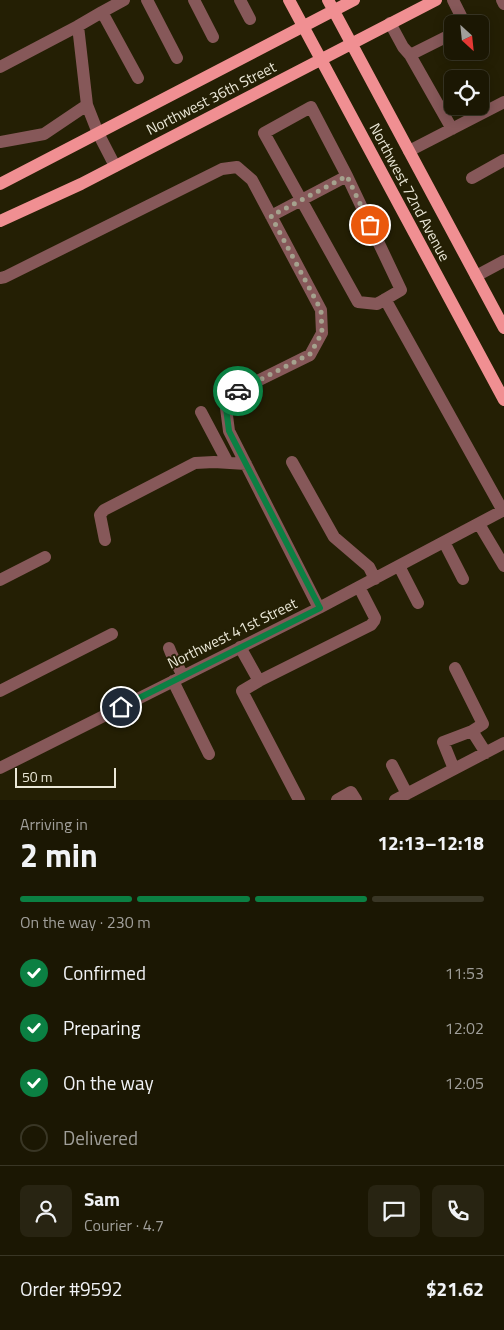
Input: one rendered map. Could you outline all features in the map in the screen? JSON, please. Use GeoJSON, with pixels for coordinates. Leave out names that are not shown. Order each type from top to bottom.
{"type":"FeatureCollection","features":[{"type":"Feature","properties":{"kind":"main road","name":"Northwest 72nd Avenue"},"geometry":{"type":"LineString","coordinates":[[289,0],[504,400]]}},
{"type":"Feature","properties":{"kind":"main road","name":"Northwest 36th Street"},"geometry":{"type":"LineString","coordinates":[[0,184],[303,27],[331,6],[354,0]]}},
{"type":"Feature","properties":{"kind":"main road","name":"Northwest 36th Street"},"geometry":{"type":"LineString","coordinates":[[0,221],[81,184],[436,0]]}},
{"type":"Feature","properties":{"kind":"main road","name":"Northwest 72nd Avenue"},"geometry":{"type":"LineString","coordinates":[[331,6],[504,328]]}},
{"type":"Feature","properties":{"kind":"street"},"geometry":{"type":"LineString","coordinates":[[0,67],[124,0]]}},
{"type":"Feature","properties":{"kind":"street"},"geometry":{"type":"LineString","coordinates":[[147,0],[177,58]]}},
{"type":"Feature","properties":{"kind":"street"},"geometry":{"type":"LineString","coordinates":[[194,0],[213,36]]}},
{"type":"Feature","properties":{"kind":"street"},"geometry":{"type":"LineString","coordinates":[[240,0],[250,18]]}},
{"type":"Feature","properties":{"kind":"street"},"geometry":{"type":"LineString","coordinates":[[453,0],[460,15]]}},
{"type":"Feature","properties":{"kind":"street"},"geometry":{"type":"LineString","coordinates":[[502,0],[504,4]]}},
{"type":"Feature","properties":{"kind":"street"},"geometry":{"type":"LineString","coordinates":[[102,12],[138,78]]}},
{"type":"Feature","properties":{"kind":"street"},"geometry":{"type":"LineString","coordinates":[[390,24],[452,129]]}},
{"type":"Feature","properties":{"kind":"street"},"geometry":{"type":"LineString","coordinates":[[78,26],[87,105],[98,134],[115,166]]}},
{"type":"Feature","properties":{"kind":"street"},"geometry":{"type":"LineString","coordinates":[[410,55],[444,38]]}},
{"type":"Feature","properties":{"kind":"street"},"geometry":{"type":"LineString","coordinates":[[409,151],[504,102]]}},
{"type":"Feature","properties":{"kind":"street"},"geometry":{"type":"LineString","coordinates":[[0,142],[44,134],[87,105]]}},
{"type":"Feature","properties":{"kind":"street"},"geometry":{"type":"LineString","coordinates":[[311,108],[347,176],[401,290],[377,304],[358,302],[264,133],[311,108]]}},
{"type":"Feature","properties":{"kind":"street"},"geometry":{"type":"LineString","coordinates":[[472,178],[504,160]]}},
{"type":"Feature","properties":{"kind":"street"},"geometry":{"type":"LineString","coordinates":[[0,278],[6,277],[222,169],[237,167],[252,180],[321,310],[322,333],[310,354],[239,390],[226,408],[229,431],[320,608]]}},
{"type":"Feature","properties":{"kind":"street"},"geometry":{"type":"LineString","coordinates":[[271,216],[347,176]]}},
{"type":"Feature","properties":{"kind":"street"},"geometry":{"type":"LineString","coordinates":[[476,276],[504,260]]}},
{"type":"Feature","properties":{"kind":"street"},"geometry":{"type":"LineString","coordinates":[[385,299],[503,511]]}},
{"type":"Feature","properties":{"kind":"street"},"geometry":{"type":"LineString","coordinates":[[201,412],[228,463]]}},
{"type":"Feature","properties":{"kind":"street"},"geometry":{"type":"LineString","coordinates":[[292,462],[334,537],[369,567],[374,579]]}},
{"type":"Feature","properties":{"kind":"street"},"geometry":{"type":"LineString","coordinates":[[104,540],[100,515],[104,510],[195,463],[246,464]]}},
{"type":"Feature","properties":{"kind":"street","name":"Northwest 41st Street"},"geometry":{"type":"LineString","coordinates":[[0,768],[320,608],[503,511]]}},
{"type":"Feature","properties":{"kind":"street"},"geometry":{"type":"LineString","coordinates":[[479,524],[504,566]]}},
{"type":"Feature","properties":{"kind":"street"},"geometry":{"type":"LineString","coordinates":[[444,542],[463,579]]}},
{"type":"Feature","properties":{"kind":"street"},"geometry":{"type":"LineString","coordinates":[[0,580],[45,557]]}},
{"type":"Feature","properties":{"kind":"street"},"geometry":{"type":"LineString","coordinates":[[399,566],[418,603]]}},
{"type":"Feature","properties":{"kind":"street"},"geometry":{"type":"LineString","coordinates":[[299,800],[242,692],[259,681],[371,625],[375,618],[359,587]]}},
{"type":"Feature","properties":{"kind":"street"},"geometry":{"type":"LineString","coordinates":[[0,691],[112,634]]}},
{"type":"Feature","properties":{"kind":"street"},"geometry":{"type":"LineString","coordinates":[[240,647],[259,681]]}},
{"type":"Feature","properties":{"kind":"street"},"geometry":{"type":"LineString","coordinates":[[170,648],[178,679],[209,754]]}},
{"type":"Feature","properties":{"kind":"street"},"geometry":{"type":"LineString","coordinates":[[454,770],[443,742],[472,731],[484,724],[455,668]]}},
{"type":"Feature","properties":{"kind":"street"},"geometry":{"type":"LineString","coordinates":[[472,731],[486,753]]}},
{"type":"Feature","properties":{"kind":"street"},"geometry":{"type":"LineString","coordinates":[[392,765],[401,797],[504,743]]}},
{"type":"Feature","properties":{"kind":"street"},"geometry":{"type":"LineString","coordinates":[[337,800],[351,792],[356,800]]}},
{"type":"Feature","properties":{"kind":"way so far"},"geometry":{"type":"LineString","coordinates":[[238,391],[310,354],[322,333],[321,310],[271,216],[347,176],[370,225]]}},
{"type":"Feature","properties":{"kind":"route"},"geometry":{"type":"LineString","coordinates":[[121,707],[320,608],[229,431],[226,408],[238,391]]}}]}
